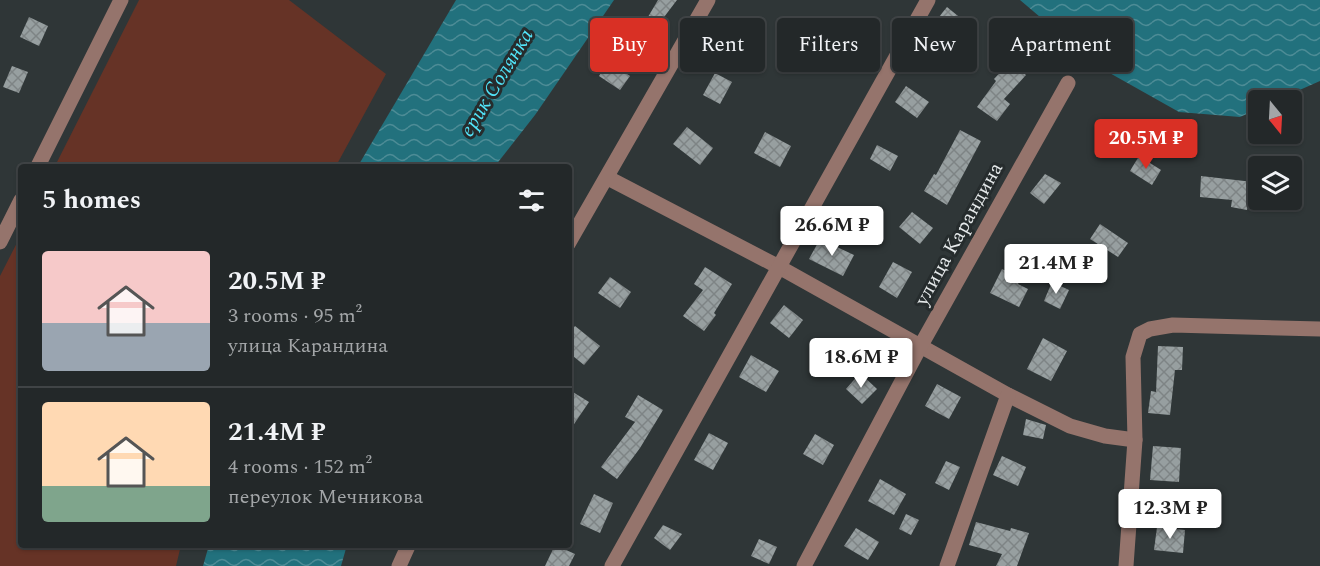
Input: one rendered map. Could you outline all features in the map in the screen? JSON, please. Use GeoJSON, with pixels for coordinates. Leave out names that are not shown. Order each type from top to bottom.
{"type":"FeatureCollection","features":[{"type":"Feature","properties":{"kind":"street"},"geometry":{"type":"LineString","coordinates":[[39,164],[121,0]]}},
{"type":"Feature","properties":{"kind":"street"},"geometry":{"type":"LineString","coordinates":[[572,237],[708,0]]}},
{"type":"Feature","properties":{"kind":"street"},"geometry":{"type":"LineString","coordinates":[[612,566],[928,0]]}},
{"type":"Feature","properties":{"kind":"street","name":"улица Карандина"},"geometry":{"type":"LineString","coordinates":[[804,566],[920,347],[1068,83]]}},
{"type":"Feature","properties":{"kind":"street"},"geometry":{"type":"LineString","coordinates":[[608,178],[779,267],[920,347],[1070,426],[1105,436],[1135,440]]}},
{"type":"Feature","properties":{"kind":"street"},"geometry":{"type":"LineString","coordinates":[[0,242],[18,206]]}},
{"type":"Feature","properties":{"kind":"street"},"geometry":{"type":"LineString","coordinates":[[1126,566],[1135,440],[1133,357],[1140,334],[1150,329],[1173,325],[1320,329]]}},
{"type":"Feature","properties":{"kind":"street"},"geometry":{"type":"LineString","coordinates":[[947,566],[1008,395]]}},
{"type":"Feature","properties":{"kind":"street"},"geometry":{"type":"LineString","coordinates":[[399,566],[407,548]]}},
{"type":"Feature","properties":{"kind":"shaded area"},"geometry":{"type":"Polygon","coordinates":[[[139,0],[289,0],[386,74],[337,164],[56,164],[139,0]]]}},
{"type":"Feature","properties":{"kind":"shaded area"},"geometry":{"type":"Polygon","coordinates":[[[18,241],[18,548],[180,548],[176,566],[0,566],[0,276],[18,241]]]}},
{"type":"Feature","properties":{"kind":"water","name":"ерик Солянка"},"geometry":{"type":"Polygon","coordinates":[[[456,0],[614,0],[602,18],[590,18],[590,35],[535,115],[497,164],[359,164],[456,0]]]}},
{"type":"Feature","properties":{"kind":"water"},"geometry":{"type":"Polygon","coordinates":[[[1020,0],[1320,0],[1320,81],[1300,90],[1248,90],[1248,113],[1240,117],[1179,112],[1108,72],[1133,72],[1133,18],[1041,18],[1020,0]]]}},
{"type":"Feature","properties":{"kind":"water"},"geometry":{"type":"Polygon","coordinates":[[[208,548],[346,548],[341,566],[203,566],[208,548]]]}},
{"type":"Feature","properties":{"kind":"building"},"geometry":{"type":"Polygon","coordinates":[[[658,0],[677,0],[663,18],[647,18],[658,0]]]}},
{"type":"Feature","properties":{"kind":"building"},"geometry":{"type":"Polygon","coordinates":[[[947,7],[960,18],[938,18],[947,7]]]}},
{"type":"Feature","properties":{"kind":"building"},"geometry":{"type":"Polygon","coordinates":[[[29,17],[48,26],[39,46],[20,37],[29,17]]]}},
{"type":"Feature","properties":{"kind":"building"},"geometry":{"type":"Polygon","coordinates":[[[12,66],[28,72],[19,93],[3,87],[12,66]]]}},
{"type":"Feature","properties":{"kind":"building"},"geometry":{"type":"Polygon","coordinates":[[[602,72],[624,72],[630,76],[620,90],[599,76],[602,72]]]}},
{"type":"Feature","properties":{"kind":"building"},"geometry":{"type":"Polygon","coordinates":[[[1001,72],[1023,72],[1026,75],[1004,99],[1010,104],[997,121],[977,107],[996,81],[994,79],[1001,72]]]}},
{"type":"Feature","properties":{"kind":"building"},"geometry":{"type":"Polygon","coordinates":[[[715,73],[732,82],[720,104],[703,95],[715,73]]]}},
{"type":"Feature","properties":{"kind":"building"},"geometry":{"type":"Polygon","coordinates":[[[906,86],[929,102],[917,118],[895,102],[906,86]]]}},
{"type":"Feature","properties":{"kind":"building"},"geometry":{"type":"Polygon","coordinates":[[[687,127],[713,148],[700,165],[673,144],[687,127]]]}},
{"type":"Feature","properties":{"kind":"building"},"geometry":{"type":"Polygon","coordinates":[[[960,130],[981,141],[947,205],[924,191],[934,174],[936,175],[960,130]]]}},
{"type":"Feature","properties":{"kind":"building"},"geometry":{"type":"Polygon","coordinates":[[[765,132],[791,146],[780,167],[754,153],[765,132]]]}},
{"type":"Feature","properties":{"kind":"building"},"geometry":{"type":"Polygon","coordinates":[[[877,145],[898,156],[890,171],[870,159],[877,145]]]}},
{"type":"Feature","properties":{"kind":"building"},"geometry":{"type":"Polygon","coordinates":[[[1139,156],[1161,170],[1152,185],[1130,171],[1139,156]]]}},
{"type":"Feature","properties":{"kind":"building"},"geometry":{"type":"Polygon","coordinates":[[[1045,174],[1061,183],[1044,204],[1030,193],[1045,174]]]}},
{"type":"Feature","properties":{"kind":"building"},"geometry":{"type":"Polygon","coordinates":[[[1201,176],[1248,181],[1247,210],[1231,207],[1232,200],[1200,197],[1201,176]]]}},
{"type":"Feature","properties":{"kind":"building"},"geometry":{"type":"Polygon","coordinates":[[[912,212],[933,228],[920,244],[899,227],[912,212]]]}},
{"type":"Feature","properties":{"kind":"building"},"geometry":{"type":"Polygon","coordinates":[[[1100,224],[1128,243],[1118,257],[1090,239],[1100,224]]]}},
{"type":"Feature","properties":{"kind":"building"},"geometry":{"type":"Polygon","coordinates":[[[820,239],[854,255],[843,276],[809,259],[820,239]]]}},
{"type":"Feature","properties":{"kind":"building"},"geometry":{"type":"Polygon","coordinates":[[[893,262],[912,272],[897,298],[879,287],[893,262]]]}},
{"type":"Feature","properties":{"kind":"building"},"geometry":{"type":"Polygon","coordinates":[[[705,267],[732,284],[714,313],[716,315],[704,331],[683,316],[703,290],[694,284],[705,267]]]}},
{"type":"Feature","properties":{"kind":"building"},"geometry":{"type":"Polygon","coordinates":[[[1002,269],[1021,278],[1018,284],[1028,289],[1019,307],[990,293],[1002,269]]]}},
{"type":"Feature","properties":{"kind":"building"},"geometry":{"type":"Polygon","coordinates":[[[610,277],[631,292],[620,308],[598,293],[610,277]]]}},
{"type":"Feature","properties":{"kind":"building"},"geometry":{"type":"Polygon","coordinates":[[[1052,282],[1069,290],[1060,309],[1044,301],[1052,282]]]}},
{"type":"Feature","properties":{"kind":"building"},"geometry":{"type":"Polygon","coordinates":[[[784,305],[803,320],[789,338],[770,323],[784,305]]]}},
{"type":"Feature","properties":{"kind":"building"},"geometry":{"type":"Polygon","coordinates":[[[575,326],[600,346],[584,365],[572,355],[572,329],[575,326]]]}},
{"type":"Feature","properties":{"kind":"building"},"geometry":{"type":"Polygon","coordinates":[[[1043,338],[1067,351],[1051,381],[1027,369],[1043,338]]]}},
{"type":"Feature","properties":{"kind":"building"},"geometry":{"type":"Polygon","coordinates":[[[1158,346],[1183,347],[1182,370],[1175,370],[1170,415],[1148,413],[1151,391],[1156,392],[1158,346]]]}},
{"type":"Feature","properties":{"kind":"building"},"geometry":{"type":"Polygon","coordinates":[[[751,355],[779,371],[766,392],[739,377],[751,355]]]}},
{"type":"Feature","properties":{"kind":"building"},"geometry":{"type":"Polygon","coordinates":[[[860,373],[877,389],[862,404],[846,389],[860,373]]]}},
{"type":"Feature","properties":{"kind":"building"},"geometry":{"type":"Polygon","coordinates":[[[937,384],[961,397],[949,419],[925,406],[937,384]]]}},
{"type":"Feature","properties":{"kind":"building"},"geometry":{"type":"Polygon","coordinates":[[[572,391],[589,402],[572,427],[572,391]]]}},
{"type":"Feature","properties":{"kind":"building"},"geometry":{"type":"Polygon","coordinates":[[[638,395],[663,410],[640,448],[617,479],[601,467],[635,422],[625,417],[638,395]]]}},
{"type":"Feature","properties":{"kind":"building"},"geometry":{"type":"Polygon","coordinates":[[[1026,419],[1046,425],[1043,439],[1023,435],[1026,419]]]}},
{"type":"Feature","properties":{"kind":"building"},"geometry":{"type":"Polygon","coordinates":[[[709,433],[728,443],[713,470],[694,460],[709,433]]]}},
{"type":"Feature","properties":{"kind":"building"},"geometry":{"type":"Polygon","coordinates":[[[815,434],[834,445],[823,465],[803,454],[815,434]]]}},
{"type":"Feature","properties":{"kind":"building"},"geometry":{"type":"Polygon","coordinates":[[[1153,446],[1181,448],[1179,482],[1150,480],[1153,446]]]}},
{"type":"Feature","properties":{"kind":"building"},"geometry":{"type":"Polygon","coordinates":[[[1002,456],[1026,467],[1018,486],[993,475],[1002,456]]]}},
{"type":"Feature","properties":{"kind":"building"},"geometry":{"type":"Polygon","coordinates":[[[946,461],[960,467],[949,490],[935,483],[946,461]]]}},
{"type":"Feature","properties":{"kind":"building"},"geometry":{"type":"Polygon","coordinates":[[[880,479],[906,494],[894,515],[868,501],[880,479]]]}},
{"type":"Feature","properties":{"kind":"building"},"geometry":{"type":"Polygon","coordinates":[[[594,494],[613,503],[600,533],[580,524],[594,494]]]}},
{"type":"Feature","properties":{"kind":"building"},"geometry":{"type":"Polygon","coordinates":[[[906,514],[919,520],[911,535],[899,529],[906,514]]]}},
{"type":"Feature","properties":{"kind":"building"},"geometry":{"type":"Polygon","coordinates":[[[976,522],[1010,531],[1011,528],[1029,533],[1017,566],[996,566],[1002,554],[969,545],[976,522]]]}},
{"type":"Feature","properties":{"kind":"building"},"geometry":{"type":"Polygon","coordinates":[[[663,525],[682,534],[670,550],[654,538],[663,525]]]}},
{"type":"Feature","properties":{"kind":"building"},"geometry":{"type":"Polygon","coordinates":[[[1157,527],[1185,530],[1183,553],[1154,550],[1157,527]]]}},
{"type":"Feature","properties":{"kind":"building"},"geometry":{"type":"Polygon","coordinates":[[[856,528],[879,542],[868,560],[844,546],[856,528]]]}},
{"type":"Feature","properties":{"kind":"building"},"geometry":{"type":"Polygon","coordinates":[[[759,539],[777,547],[769,564],[751,556],[759,539]]]}},
{"type":"Feature","properties":{"kind":"building"},"geometry":{"type":"Polygon","coordinates":[[[554,548],[562,548],[575,554],[569,566],[545,566],[554,548]]]}}]}
